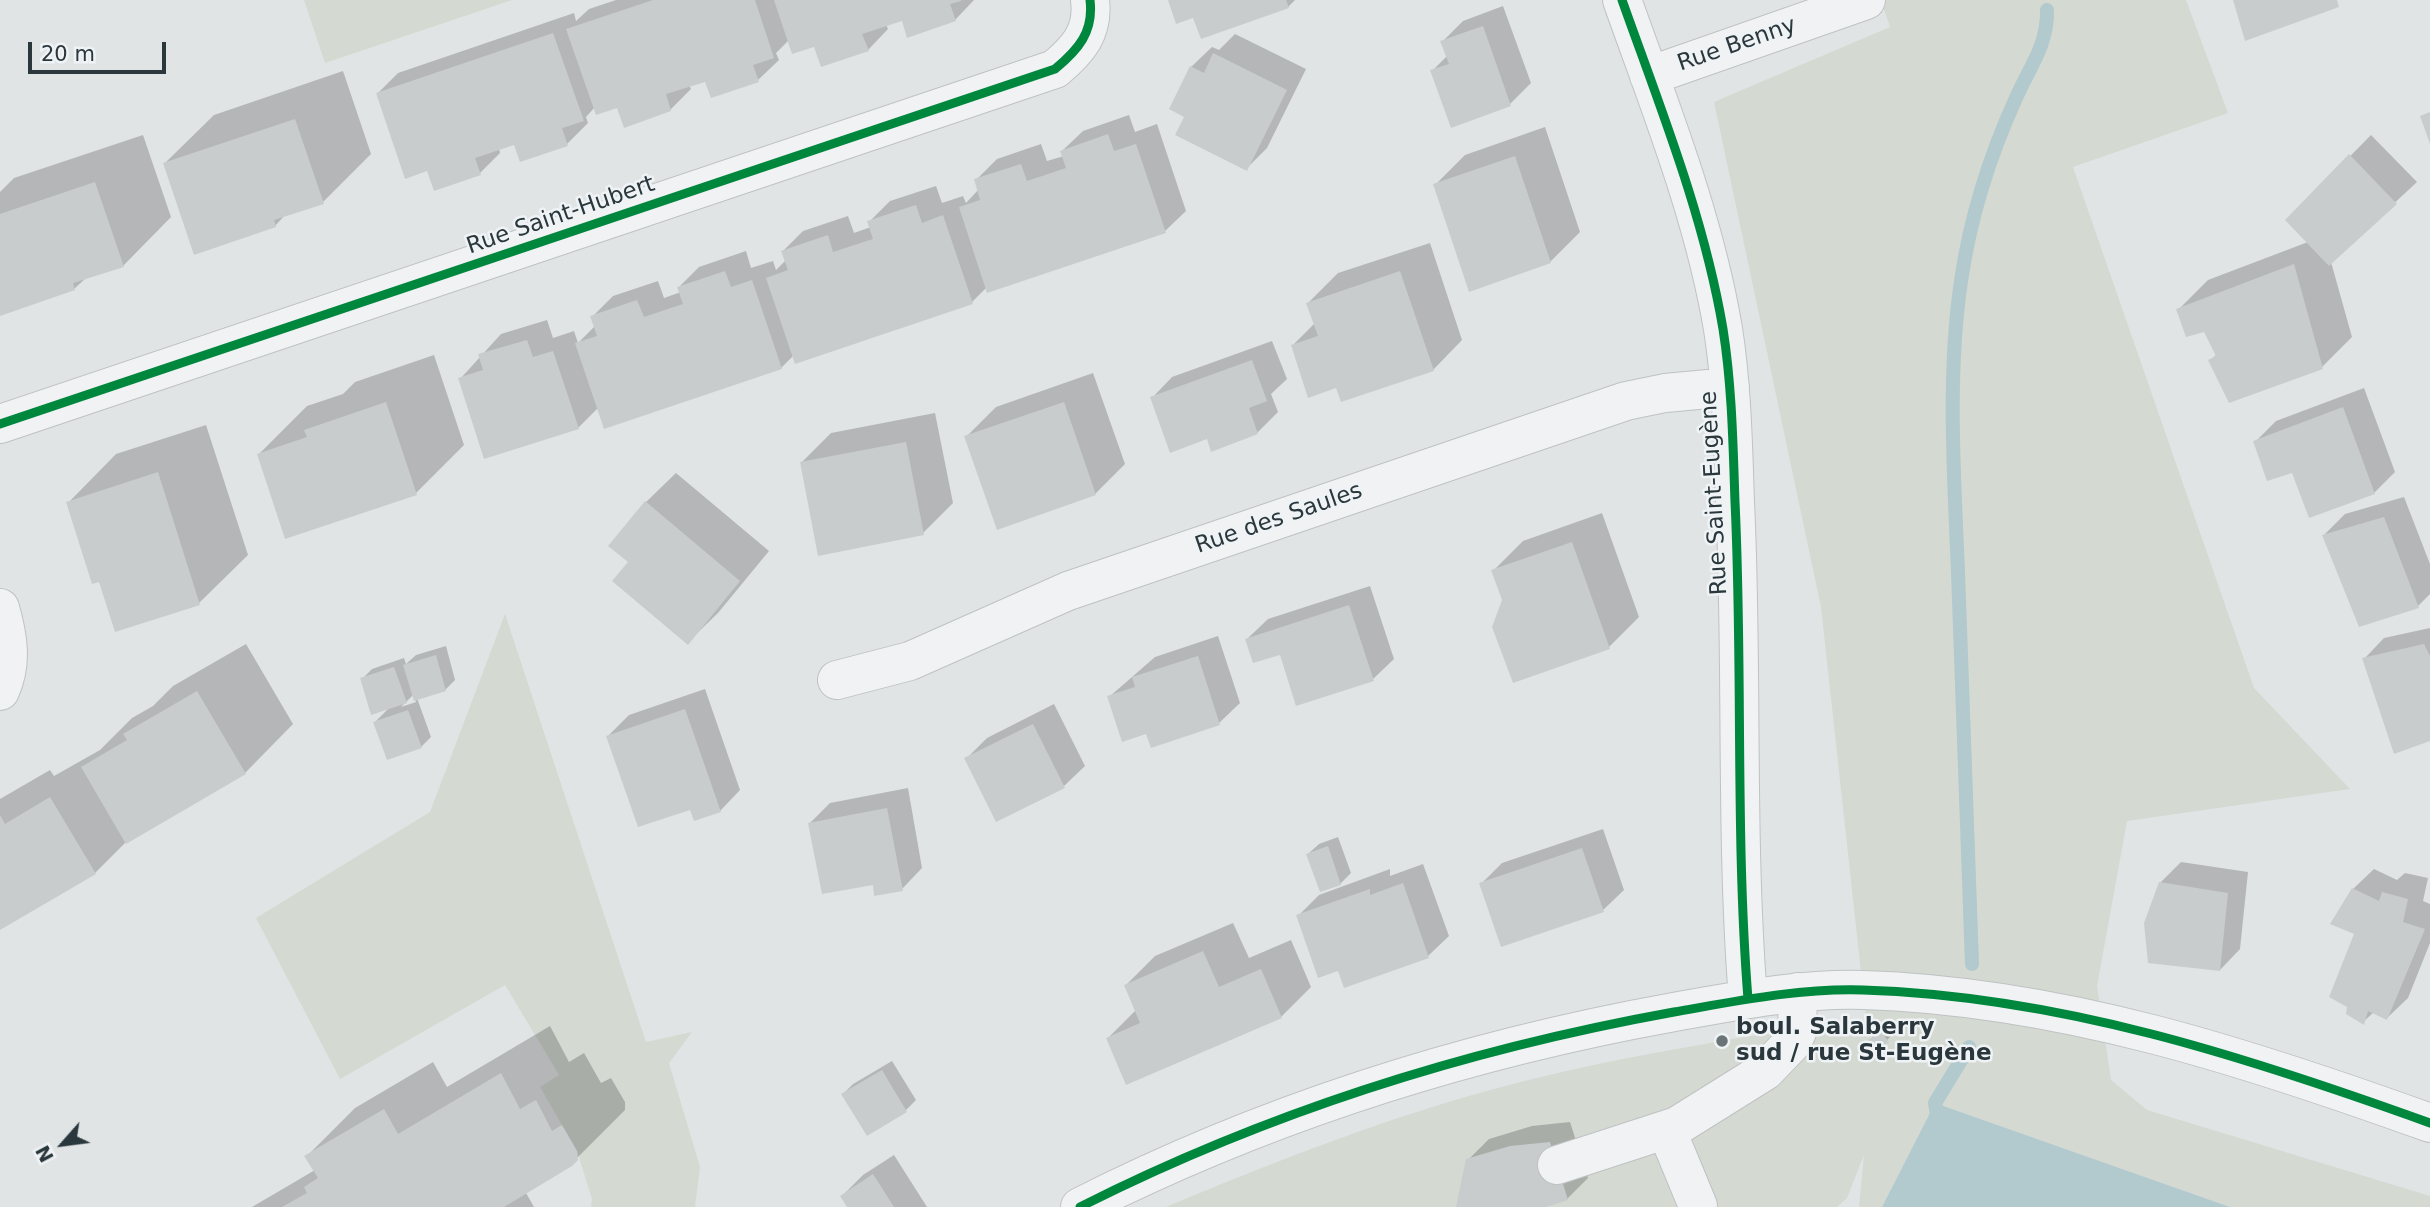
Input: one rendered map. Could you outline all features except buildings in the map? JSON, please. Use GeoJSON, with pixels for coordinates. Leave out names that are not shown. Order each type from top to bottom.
{"type":"FeatureCollection","features":[{"type":"Feature","properties":{"kind":"street","name":"Rue Saint-Hubert"},"geometry":{"type":"LineString","coordinates":[[0,424],[1055,69],[1083,43],[1089,25],[1090,0]]}},
{"type":"Feature","properties":{"kind":"street","name":"Rue Saint-Eugène"},"geometry":{"type":"LineString","coordinates":[[1622,0],[1649,76],[1713,279],[1730,387],[1739,590],[1744,935],[1748,999]]}},
{"type":"Feature","properties":{"kind":"street","name":"Rue Benny"},"geometry":{"type":"LineString","coordinates":[[1649,76],[1866,0]]}},
{"type":"Feature","properties":{"kind":"street","name":"Rue des Saules"},"geometry":{"type":"LineString","coordinates":[[837,680],[910,662],[1068,591],[1626,401],[1665,393],[1730,387]]}},
{"type":"Feature","properties":{"kind":"street"},"geometry":{"type":"LineString","coordinates":[[0,608],[8,633],[9,657],[7,676],[0,691]]}},
{"type":"Feature","properties":{"kind":"street"},"geometry":{"type":"LineString","coordinates":[[1080,1207],[1209,1148],[1393,1082],[1549,1038],[1748,999],[1838,989],[1894,992],[2054,1010],[2156,1034],[2276,1069],[2430,1123]]}},
{"type":"Feature","properties":{"kind":"street"},"geometry":{"type":"LineString","coordinates":[[1557,1165],[1667,1131],[1720,1102],[1779,1060],[1797,1032],[1798,992]]}},
{"type":"Feature","properties":{"kind":"street"},"geometry":{"type":"LineString","coordinates":[[1667,1131],[1698,1206]]}},
{"type":"Feature","properties":{"kind":"shaded area"},"geometry":{"type":"Polygon","coordinates":[[[304,0],[512,0],[325,63],[304,0]]]}},
{"type":"Feature","properties":{"kind":"shaded area"},"geometry":{"type":"Polygon","coordinates":[[[1881,0],[2186,0],[2228,113],[2073,167],[2254,688],[2350,789],[2127,821],[2097,986],[2111,1080],[2147,1110],[2430,1196],[2430,1207],[2230,1207],[1935,1103],[1882,1207],[1859,1207],[1864,1155],[1847,1198],[1837,1207],[1166,1207],[1362,1130],[1461,1098],[1525,1081],[1623,1059],[1755,1035],[1822,1028],[1867,1027],[1821,607],[1714,102],[1890,27],[1881,0]]]}},
{"type":"Feature","properties":{"kind":"shaded area"},"geometry":{"type":"Polygon","coordinates":[[[505,614],[646,1042],[692,1032],[669,1063],[700,1167],[695,1207],[591,1207],[592,1199],[577,1151],[540,1087],[559,1075],[505,985],[340,1079],[256,918],[430,812],[505,614]]]}},
{"type":"Feature","properties":{"kind":"water"},"geometry":{"type":"Polygon","coordinates":[[[1935,1103],[2230,1207],[1882,1207],[1935,1103]]]}},
{"type":"Feature","properties":{"kind":"waterway"},"geometry":{"type":"LineString","coordinates":[[1972,964],[1954,462],[1954,353],[1961,281],[1982,188],[2016,98],[2037,56],[2044,34],[2047,10]]}},
{"type":"Feature","properties":{"kind":"waterway"},"geometry":{"type":"LineString","coordinates":[[1938,1120],[1935,1103],[1969,1047]]}},
{"type":"Feature","properties":{"kind":"cycle path"},"geometry":{"type":"LineString","coordinates":[[0,424],[1055,69],[1071,55],[1083,39],[1091,11],[1090,0]]}},
{"type":"Feature","properties":{"kind":"cycle path"},"geometry":{"type":"LineString","coordinates":[[1622,0],[1693,203],[1715,287],[1726,350],[1732,415],[1742,875],[1748,999]]}},
{"type":"Feature","properties":{"kind":"cycle path"},"geometry":{"type":"LineString","coordinates":[[1080,1207],[1222,1142],[1370,1088],[1445,1065],[1597,1027],[1745,1000],[1816,991],[1863,990],[1936,995],[2081,1017],[2222,1053],[2430,1123]]}},
{"type":"Feature","properties":{"kind":"place","name":"boul. Salaberry sud / rue St-Eugène"},"geometry":{"type":"Point","coordinates":[1722,1041]}}]}
